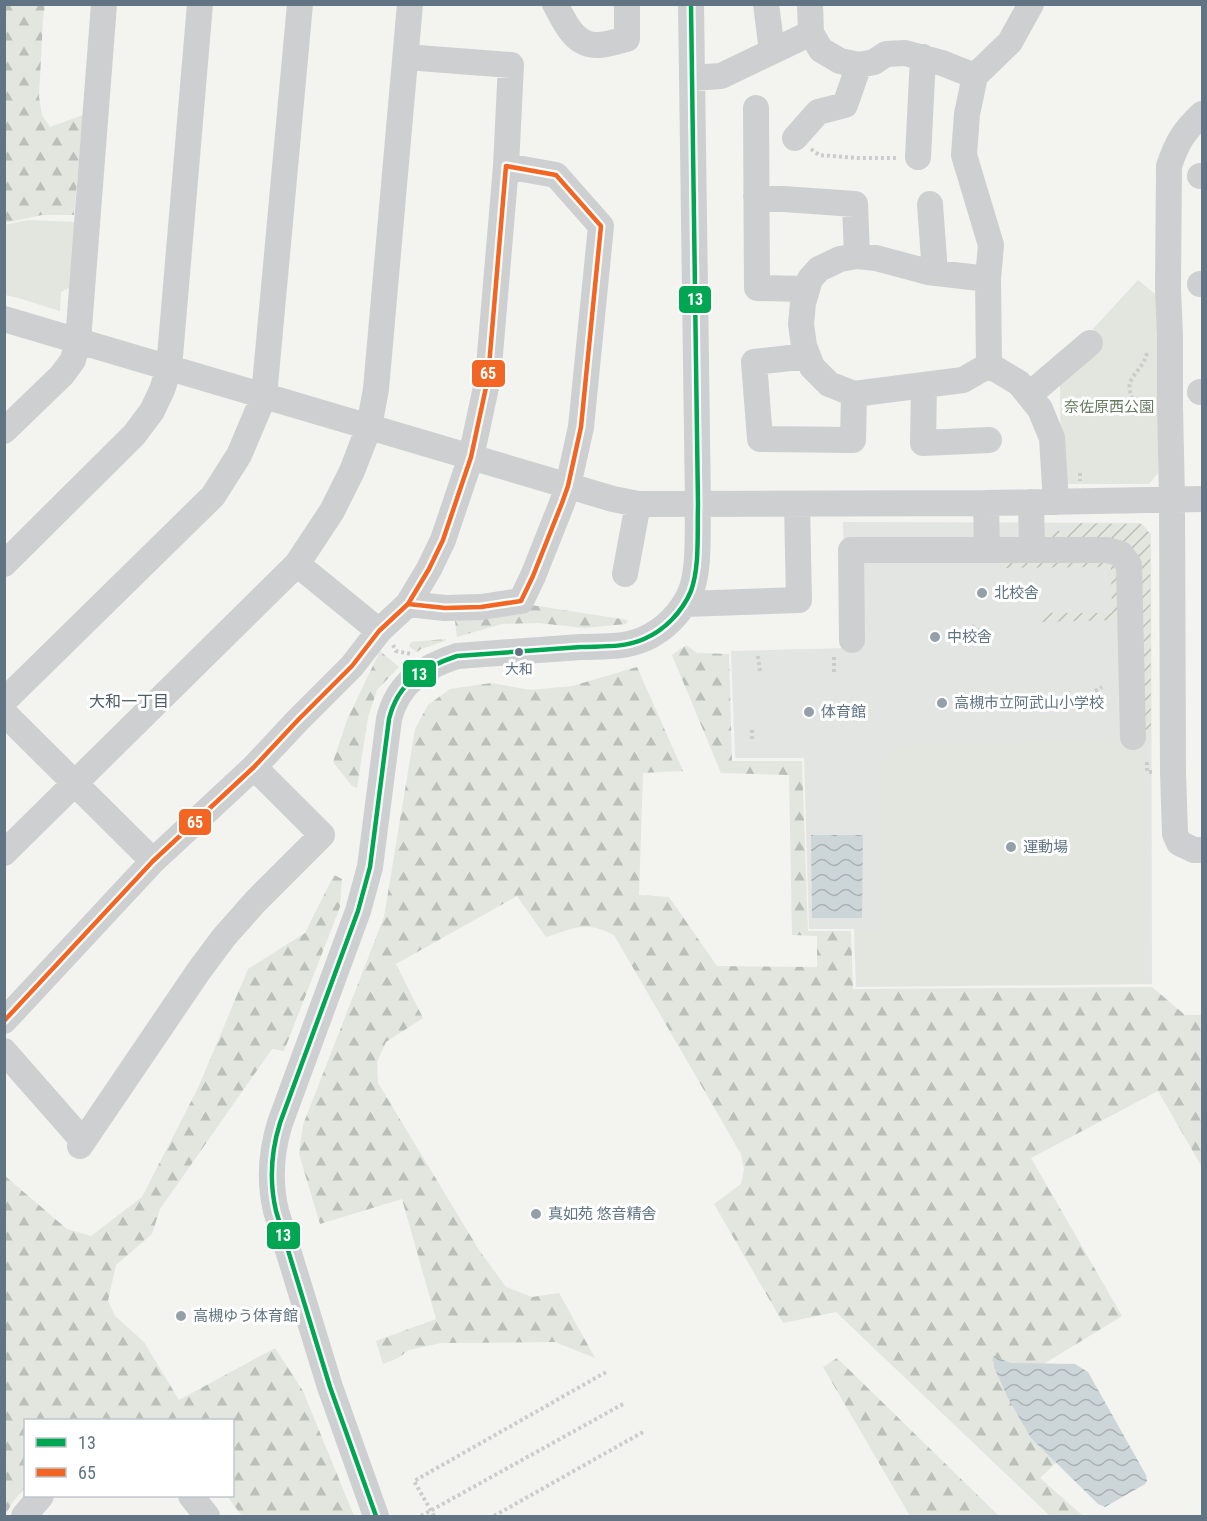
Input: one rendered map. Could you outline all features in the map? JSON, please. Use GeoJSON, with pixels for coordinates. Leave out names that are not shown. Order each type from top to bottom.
{"type":"FeatureCollection","features":[{"type":"Feature","properties":{"kind":"street"},"geometry":{"type":"LineString","coordinates":[[4,432],[62,375],[73,360],[78,341],[104,4]]}},
{"type":"Feature","properties":{"kind":"street"},"geometry":{"type":"LineString","coordinates":[[4,564],[134,435],[152,411],[162,390],[168,368],[200,4]]}},
{"type":"Feature","properties":{"kind":"street"},"geometry":{"type":"LineString","coordinates":[[4,701],[213,496],[239,455],[264,396],[300,4]]}},
{"type":"Feature","properties":{"kind":"street"},"geometry":{"type":"LineString","coordinates":[[4,853],[297,564],[332,511],[352,471],[369,427],[376,389],[410,4]]}},
{"type":"Feature","properties":{"kind":"street"},"geometry":{"type":"LineString","coordinates":[[555,4],[573,34],[586,43],[601,45],[627,39],[627,4]]}},
{"type":"Feature","properties":{"kind":"street"},"geometry":{"type":"LineString","coordinates":[[376,1516],[330,1387],[276,1211],[272,1186],[275,1142],[365,889],[391,710],[396,698],[418,673],[438,662],[457,656],[630,644],[650,636],[667,625],[685,604],[691,591],[695,577],[698,505],[691,4]]}},
{"type":"Feature","properties":{"kind":"street"},"geometry":{"type":"LineString","coordinates":[[766,4],[772,51]]}},
{"type":"Feature","properties":{"kind":"street"},"geometry":{"type":"LineString","coordinates":[[810,4],[811,33],[821,50],[840,61],[859,65],[874,62],[886,54],[905,53],[924,57],[975,76]]}},
{"type":"Feature","properties":{"kind":"street"},"geometry":{"type":"LineString","coordinates":[[989,365],[988,279],[991,245],[964,155],[968,114],[975,76],[1010,42],[1031,4]]}},
{"type":"Feature","properties":{"kind":"street"},"geometry":{"type":"LineString","coordinates":[[692,78],[721,76],[811,33]]}},
{"type":"Feature","properties":{"kind":"street"},"geometry":{"type":"LineString","coordinates":[[4,1021],[153,861],[254,767],[352,666],[379,631],[408,604],[443,540],[471,457],[488,378],[506,166],[511,65],[406,57]]}},
{"type":"Feature","properties":{"kind":"street"},"geometry":{"type":"LineString","coordinates":[[918,157],[924,57]]}},
{"type":"Feature","properties":{"kind":"street"},"geometry":{"type":"LineString","coordinates":[[795,138],[818,112],[845,105],[859,65]]}},
{"type":"Feature","properties":{"kind":"street"},"geometry":{"type":"LineString","coordinates":[[756,108],[757,288],[806,289]]}},
{"type":"Feature","properties":{"kind":"street"},"geometry":{"type":"LineString","coordinates":[[1203,114],[1190,126],[1176,147],[1169,166],[1168,289],[1175,834],[1179,843],[1194,850],[1203,850]]}},
{"type":"Feature","properties":{"kind":"street"},"geometry":{"type":"LineString","coordinates":[[408,604],[445,608],[481,607],[521,601],[568,486],[581,427],[601,226],[556,175],[506,166]]}},
{"type":"Feature","properties":{"kind":"street"},"geometry":{"type":"LineString","coordinates":[[756,197],[855,204],[857,256]]}},
{"type":"Feature","properties":{"kind":"street"},"geometry":{"type":"LineString","coordinates":[[930,204],[935,273]]}},
{"type":"Feature","properties":{"kind":"street"},"geometry":{"type":"LineString","coordinates":[[988,279],[935,273],[876,258],[857,256],[840,259],[819,269],[810,279],[806,289],[801,324],[804,346],[812,367],[829,384],[854,394],[963,380],[989,365]]}},
{"type":"Feature","properties":{"kind":"street"},"geometry":{"type":"LineString","coordinates":[[4,319],[568,486],[638,504],[986,503],[1203,499]]}},
{"type":"Feature","properties":{"kind":"street"},"geometry":{"type":"LineString","coordinates":[[1029,395],[1090,343]]}},
{"type":"Feature","properties":{"kind":"street"},"geometry":{"type":"LineString","coordinates":[[808,356],[754,362],[760,439],[853,440],[854,394]]}},
{"type":"Feature","properties":{"kind":"street"},"geometry":{"type":"LineString","coordinates":[[989,365],[1019,383],[1040,409],[1052,438],[1043,502],[1032,549]]}},
{"type":"Feature","properties":{"kind":"street"},"geometry":{"type":"LineString","coordinates":[[924,385],[923,443],[989,440]]}},
{"type":"Feature","properties":{"kind":"street"},"geometry":{"type":"LineString","coordinates":[[986,503],[987,549]]}},
{"type":"Feature","properties":{"kind":"street"},"geometry":{"type":"LineString","coordinates":[[625,574],[638,504]]}},
{"type":"Feature","properties":{"kind":"street"},"geometry":{"type":"LineString","coordinates":[[685,604],[809,601],[797,504]]}},
{"type":"Feature","properties":{"kind":"street"},"geometry":{"type":"LineString","coordinates":[[843,649],[851,550],[1107,550],[1121,554],[1129,565],[1133,737]]}},
{"type":"Feature","properties":{"kind":"street"},"geometry":{"type":"LineString","coordinates":[[297,564],[379,631]]}},
{"type":"Feature","properties":{"kind":"street"},"geometry":{"type":"LineString","coordinates":[[4,713],[153,861]]}},
{"type":"Feature","properties":{"kind":"street"},"geometry":{"type":"LineString","coordinates":[[4,1051],[82,1144],[224,937],[255,902],[322,835],[254,767]]}},
{"type":"Feature","properties":{"kind":"street"},"geometry":{"type":"LineString","coordinates":[[24,1516],[40,1497]]}},
{"type":"Feature","properties":{"kind":"street"},"geometry":{"type":"LineString","coordinates":[[192,1497],[207,1516]]}},
{"type":"Feature","properties":{"kind":"path"},"geometry":{"type":"LineString","coordinates":[[795,138],[819,154],[857,158],[918,157]]}},
{"type":"Feature","properties":{"kind":"path"},"geometry":{"type":"LineString","coordinates":[[1149,347],[1145,361],[1129,382],[1131,398],[1139,408],[1153,408]]}},
{"type":"Feature","properties":{"kind":"path"},"geometry":{"type":"LineString","coordinates":[[972,626],[984,634]]}},
{"type":"Feature","properties":{"kind":"path"},"geometry":{"type":"LineString","coordinates":[[379,631],[391,641],[396,651],[413,654],[420,665],[426,669]]}},
{"type":"Feature","properties":{"kind":"path"},"geometry":{"type":"LineString","coordinates":[[834,674],[843,649]]}},
{"type":"Feature","properties":{"kind":"path"},"geometry":{"type":"LineString","coordinates":[[758,656],[760,672]]}},
{"type":"Feature","properties":{"kind":"path"},"geometry":{"type":"LineString","coordinates":[[1095,691],[1102,687]]}},
{"type":"Feature","properties":{"kind":"path"},"geometry":{"type":"LineString","coordinates":[[752,730],[752,741]]}},
{"type":"Feature","properties":{"kind":"path"},"geometry":{"type":"LineString","coordinates":[[1147,762],[1147,772],[1149,772]]}},
{"type":"Feature","properties":{"kind":"path"},"geometry":{"type":"LineString","coordinates":[[434,1516],[414,1481],[608,1371]]}},
{"type":"Feature","properties":{"kind":"path"},"geometry":{"type":"LineString","coordinates":[[421,1516],[622,1404]]}},
{"type":"Feature","properties":{"kind":"path"},"geometry":{"type":"LineString","coordinates":[[494,1516],[643,1432]]}},
{"type":"Feature","properties":{"kind":"shaded area","name":"高槻市立阿武山小学校"},"geometry":{"type":"Polygon","coordinates":[[[843,522],[1141,523],[1151,534],[1152,984],[856,987],[854,929],[809,929],[804,758],[735,758],[731,651],[845,648],[843,522]]]}},
{"type":"Feature","properties":{"kind":"green space"},"geometry":{"type":"Polygon","coordinates":[[[4,5],[45,5],[39,97],[42,115],[50,127],[83,115],[74,215],[42,215],[5,223],[4,5]]]}},
{"type":"Feature","properties":{"kind":"green space"},"geometry":{"type":"Polygon","coordinates":[[[28,220],[77,222],[69,288],[61,292],[60,311],[5,295],[4,225],[28,220]]]}},
{"type":"Feature","properties":{"kind":"green space","name":"奈佐原西公園"},"geometry":{"type":"Polygon","coordinates":[[[1138,280],[1159,297],[1158,473],[1149,484],[1061,484],[1060,385],[1103,347],[1093,329],[1138,280]]]}},
{"type":"Feature","properties":{"kind":"green space"},"geometry":{"type":"Polygon","coordinates":[[[1077,523],[1141,524],[1150,534],[1151,737],[1140,737],[1137,565],[1046,538],[1043,535],[1043,531],[1068,531],[1077,523]]]}},
{"type":"Feature","properties":{"kind":"green space"},"geometry":{"type":"Polygon","coordinates":[[[1008,558],[1116,563],[1121,620],[1038,622],[1038,613],[1112,613],[1111,567],[1001,568],[1001,562],[1008,558]]]}},
{"type":"Feature","properties":{"kind":"green space"},"geometry":{"type":"Polygon","coordinates":[[[531,605],[628,620],[626,624],[584,628],[539,623],[502,624],[457,637],[455,621],[523,614],[531,605]]]}},
{"type":"Feature","properties":{"kind":"green space"},"geometry":{"type":"Polygon","coordinates":[[[446,639],[417,652],[409,646],[411,642],[446,639]]]}},
{"type":"Feature","properties":{"kind":"green space"},"geometry":{"type":"Polygon","coordinates":[[[686,645],[697,653],[729,654],[732,761],[802,761],[808,931],[851,931],[853,989],[1152,987],[1185,1015],[1202,1015],[1202,1167],[1158,1091],[1031,1158],[1122,1316],[1011,1384],[1056,1463],[1040,1478],[1083,1516],[1050,1516],[836,1312],[783,1323],[714,1204],[741,1184],[744,1169],[741,1154],[614,935],[604,930],[580,927],[546,937],[517,896],[396,964],[423,1018],[386,1042],[377,1062],[378,1083],[479,1250],[506,1287],[532,1297],[559,1293],[595,1358],[555,1342],[441,1343],[409,1350],[398,1358],[383,1364],[376,1341],[436,1319],[402,1199],[320,1224],[299,1154],[303,1125],[384,917],[415,729],[428,705],[450,689],[491,683],[531,690],[572,686],[637,667],[683,771],[643,773],[639,895],[669,897],[717,966],[817,967],[817,936],[792,935],[789,775],[721,773],[672,655],[686,645]]]}},
{"type":"Feature","properties":{"kind":"green space"},"geometry":{"type":"Polygon","coordinates":[[[380,651],[399,667],[377,690],[368,717],[357,788],[352,786],[333,762],[347,720],[380,651]]]}},
{"type":"Feature","properties":{"kind":"green space","name":"運動場"},"geometry":{"type":"Polygon","coordinates":[[[1141,741],[1145,983],[859,984],[856,930],[880,929],[878,764],[900,745],[1141,741]]]}},
{"type":"Feature","properties":{"kind":"green space"},"geometry":{"type":"Polygon","coordinates":[[[334,875],[342,879],[340,907],[284,1051],[272,1049],[160,1209],[152,1234],[116,1265],[108,1301],[115,1316],[144,1342],[179,1400],[275,1348],[303,1391],[354,1516],[242,1516],[228,1497],[234,1497],[234,1419],[24,1419],[24,1488],[5,1516],[5,1176],[67,1229],[91,1236],[142,1197],[198,1088],[248,969],[305,933],[334,875]]]}},
{"type":"Feature","properties":{"kind":"green space"},"geometry":{"type":"Polygon","coordinates":[[[837,1358],[999,1516],[910,1516],[823,1367],[837,1358]]]}},
{"type":"Feature","properties":{"kind":"water"},"geometry":{"type":"Polygon","coordinates":[[[811,835],[863,835],[862,918],[812,918],[811,835]]]}},
{"type":"Feature","properties":{"kind":"water"},"geometry":{"type":"Polygon","coordinates":[[[993,1356],[1011,1363],[1075,1364],[1088,1372],[1146,1475],[1145,1484],[1105,1507],[1098,1504],[1031,1438],[1008,1398],[994,1367],[993,1356]]]}},
{"type":"Feature","properties":{"kind":"transit line","name":"13"},"geometry":{"type":"LineString","coordinates":[[376,1516],[330,1387],[276,1211],[272,1178],[275,1145],[280,1123],[358,911],[370,867],[389,719],[399,695],[423,671],[457,656],[613,646],[636,642],[666,625],[678,613],[691,591],[697,560],[698,505],[691,4]]}},
{"type":"Feature","properties":{"kind":"transit line","name":"65"},"geometry":{"type":"LineString","coordinates":[[4,1021],[153,861],[254,767],[352,666],[379,631],[408,604],[443,540],[471,457],[488,378],[506,166],[556,175],[601,226],[581,427],[568,486],[521,601],[481,607],[445,608],[408,604]]}},
{"type":"Feature","properties":{"kind":"place","name":"北校舎"},"geometry":{"type":"Point","coordinates":[982,593]}},
{"type":"Feature","properties":{"kind":"place","name":"中校舎"},"geometry":{"type":"Point","coordinates":[935,637]}},
{"type":"Feature","properties":{"kind":"place","name":"大和"},"geometry":{"type":"Point","coordinates":[519,652]}},
{"type":"Feature","properties":{"kind":"place","name":"高槻市立阿武山小学校"},"geometry":{"type":"Point","coordinates":[942,703]}},
{"type":"Feature","properties":{"kind":"place","name":"体育館"},"geometry":{"type":"Point","coordinates":[809,712]}},
{"type":"Feature","properties":{"kind":"place","name":"運動場"},"geometry":{"type":"Point","coordinates":[1011,847]}},
{"type":"Feature","properties":{"kind":"place","name":"真如苑 悠音精舎"},"geometry":{"type":"Point","coordinates":[536,1214]}},
{"type":"Feature","properties":{"kind":"place","name":"高槻ゆう体育館"},"geometry":{"type":"Point","coordinates":[181,1316]}},
{"type":"Feature","properties":{"kind":"district","name":"大和一丁目"},"geometry":{"type":"Point","coordinates":[129,701]}}]}
